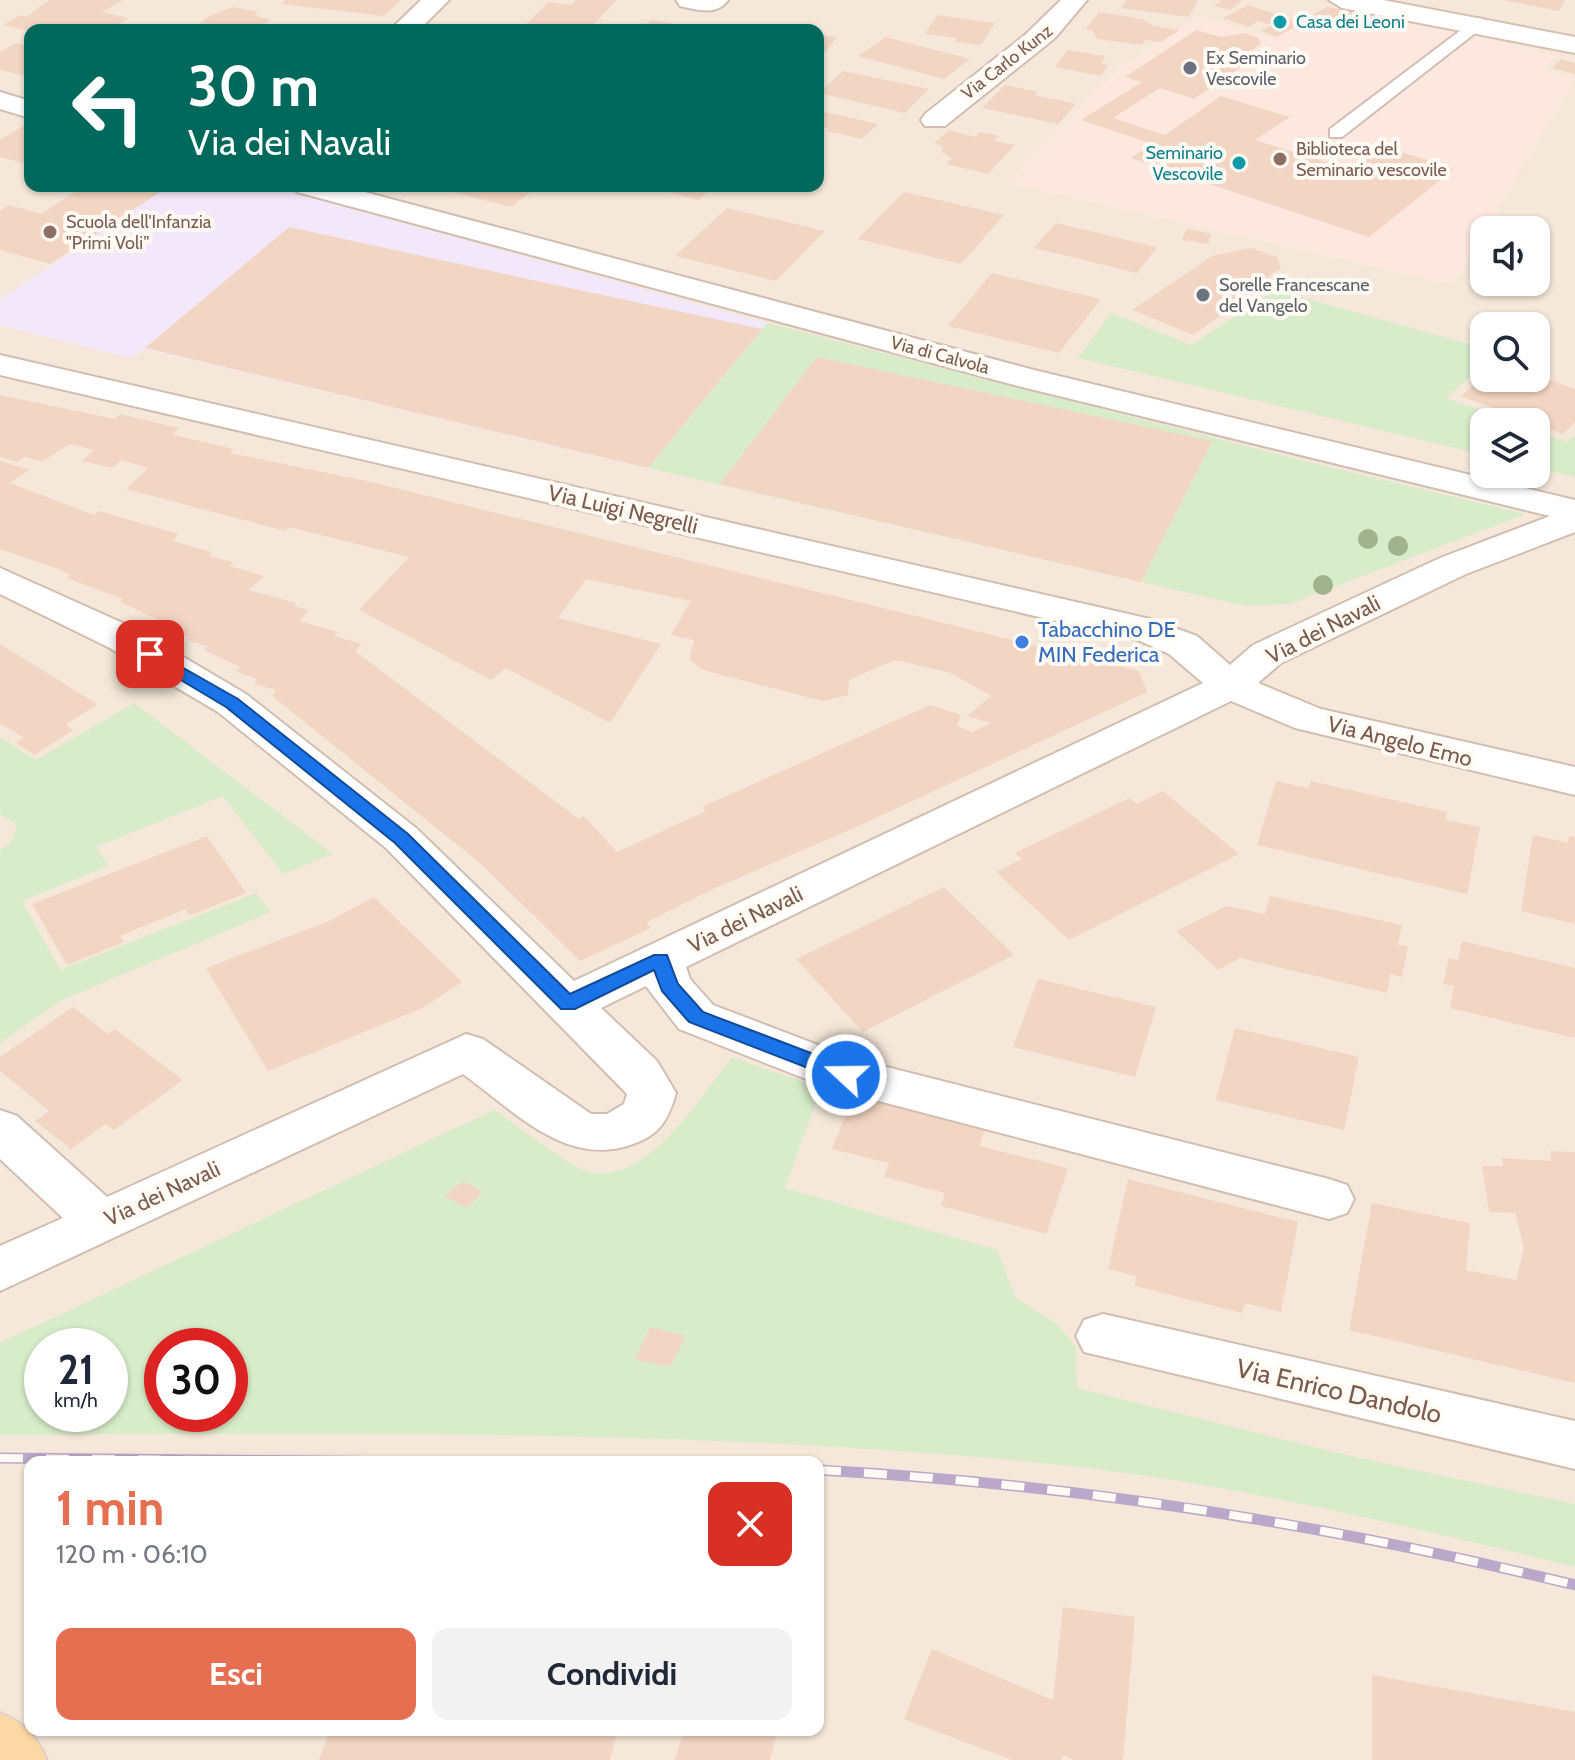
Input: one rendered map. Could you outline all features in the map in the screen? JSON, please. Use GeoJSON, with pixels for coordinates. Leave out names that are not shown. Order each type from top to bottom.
{"type":"FeatureCollection","features":[{"type":"Feature","properties":{"kind":"main road"},"geometry":{"type":"LineString","coordinates":[[0,1743],[16,1760]]}},
{"type":"Feature","properties":{"kind":"street"},"geometry":{"type":"LineString","coordinates":[[410,24],[436,0]]}},
{"type":"Feature","properties":{"kind":"street"},"geometry":{"type":"LineString","coordinates":[[689,0],[712,3],[715,0]]}},
{"type":"Feature","properties":{"kind":"street","name":"Via Carlo Kunz"},"geometry":{"type":"LineString","coordinates":[[935,120],[989,75],[1027,50],[1060,20],[1074,0]]}},
{"type":"Feature","properties":{"kind":"street"},"geometry":{"type":"LineString","coordinates":[[1342,0],[1477,23],[1575,45]]}},
{"type":"Feature","properties":{"kind":"street"},"geometry":{"type":"LineString","coordinates":[[0,100],[24,108]]}},
{"type":"Feature","properties":{"kind":"street","name":"Via di Calvola"},"geometry":{"type":"LineString","coordinates":[[330,192],[1030,379],[1575,511]]}},
{"type":"Feature","properties":{"kind":"street","name":"Via Luigi Negrelli"},"geometry":{"type":"LineString","coordinates":[[0,365],[1150,631],[1183,645],[1230,686]]}},
{"type":"Feature","properties":{"kind":"street","name":"Via dei Navali"},"geometry":{"type":"LineString","coordinates":[[0,1270],[466,1052],[579,1131],[600,1136],[615,1133],[645,1115],[652,1093],[640,1074],[568,1004],[1230,686],[1267,654],[1486,551],[1575,519]]}},
{"type":"Feature","properties":{"kind":"street"},"geometry":{"type":"LineString","coordinates":[[0,579],[122,638],[232,703],[401,838],[568,1004]]}},
{"type":"Feature","properties":{"kind":"street","name":"Via Angelo Emo"},"geometry":{"type":"LineString","coordinates":[[1230,686],[1322,722],[1575,781]]}},
{"type":"Feature","properties":{"kind":"street"},"geometry":{"type":"LineString","coordinates":[[660,959],[669,986],[696,1017],[846,1075],[1329,1199]]}},
{"type":"Feature","properties":{"kind":"street"},"geometry":{"type":"LineString","coordinates":[[0,1129],[100,1221]]}},
{"type":"Feature","properties":{"kind":"street","name":"Via Enrico Dandolo"},"geometry":{"type":"LineString","coordinates":[[1103,1336],[1575,1445]]}},
{"type":"Feature","properties":{"kind":"lane"},"geometry":{"type":"LineString","coordinates":[[1336,133],[1477,23]]}},
{"type":"Feature","properties":{"kind":"shaded area"},"geometry":{"type":"Polygon","coordinates":[[[0,0],[1575,0],[1575,1760],[0,1760],[0,0]]]}},
{"type":"Feature","properties":{"kind":"shaded area"},"geometry":{"type":"Polygon","coordinates":[[[1327,7],[1465,32],[1556,56],[1544,70],[1575,79],[1494,216],[1470,216],[1470,256],[1453,285],[1008,183],[1120,67],[1201,15],[1273,39],[1327,7]]]}},
{"type":"Feature","properties":{"kind":"shaded area"},"geometry":{"type":"Polygon","coordinates":[[[160,192],[291,192],[767,323],[648,468],[145,349],[131,358],[0,325],[0,300],[160,192]]]}},
{"type":"Feature","properties":{"kind":"green space"},"geometry":{"type":"Polygon","coordinates":[[[1275,290],[1470,344],[1470,377],[1446,398],[1474,408],[1470,408],[1470,452],[1078,358],[1111,313],[1191,345],[1275,290]]]}},
{"type":"Feature","properties":{"kind":"green space"},"geometry":{"type":"Polygon","coordinates":[[[767,323],[1292,458],[1526,514],[1289,604],[1245,606],[648,468],[767,323]]]}},
{"type":"Feature","properties":{"kind":"green space"},"geometry":{"type":"Polygon","coordinates":[[[1575,435],[1575,477],[1550,471],[1550,436],[1567,442],[1575,435]]]}},
{"type":"Feature","properties":{"kind":"green space"},"geometry":{"type":"Polygon","coordinates":[[[134,703],[333,854],[283,874],[223,796],[96,847],[108,866],[22,901],[60,970],[256,893],[271,912],[62,1000],[0,1043],[0,850],[10,844],[17,824],[0,814],[0,737],[36,760],[134,703]]]}},
{"type":"Feature","properties":{"kind":"green space"},"geometry":{"type":"Polygon","coordinates":[[[732,1057],[821,1088],[785,1188],[997,1250],[1016,1298],[1057,1324],[1076,1347],[1077,1388],[1355,1457],[1575,1504],[1575,1567],[1249,1493],[1118,1472],[920,1453],[789,1444],[526,1436],[0,1435],[0,1343],[24,1332],[24,1432],[128,1432],[128,1328],[32,1328],[494,1110],[578,1167],[608,1173],[630,1166],[650,1153],[688,1115],[732,1057]]]}},
{"type":"Feature","properties":{"kind":"building"},"geometry":{"type":"Polygon","coordinates":[[[49,0],[123,0],[102,12],[129,18],[119,24],[24,24],[24,30],[3,25],[21,15],[26,17],[49,0]]]}},
{"type":"Feature","properties":{"kind":"building"},"geometry":{"type":"Polygon","coordinates":[[[286,0],[401,0],[384,16],[281,4],[286,0]]]}},
{"type":"Feature","properties":{"kind":"building"},"geometry":{"type":"Polygon","coordinates":[[[576,0],[617,0],[594,24],[527,24],[548,2],[571,5],[576,0]]]}},
{"type":"Feature","properties":{"kind":"building"},"geometry":{"type":"Polygon","coordinates":[[[1126,0],[1198,0],[1189,17],[1121,8],[1126,0]]]}},
{"type":"Feature","properties":{"kind":"building"},"geometry":{"type":"Polygon","coordinates":[[[1222,0],[1242,1],[1230,10],[1214,6],[1222,0]]]}},
{"type":"Feature","properties":{"kind":"building"},"geometry":{"type":"Polygon","coordinates":[[[1503,0],[1565,0],[1559,11],[1503,0]]]}},
{"type":"Feature","properties":{"kind":"building","name":"Casa dei Leoni"},"geometry":{"type":"Polygon","coordinates":[[[1248,5],[1302,23],[1277,37],[1261,31],[1272,25],[1258,21],[1248,27],[1223,18],[1248,5]]]}},
{"type":"Feature","properties":{"kind":"building"},"geometry":{"type":"Polygon","coordinates":[[[233,7],[258,12],[254,15],[271,20],[264,24],[199,24],[211,15],[233,7]]]}},
{"type":"Feature","properties":{"kind":"building"},"geometry":{"type":"Polygon","coordinates":[[[1327,7],[1411,21],[1388,32],[1308,17],[1327,7]]]}},
{"type":"Feature","properties":{"kind":"building"},"geometry":{"type":"Polygon","coordinates":[[[1099,12],[1142,19],[1154,26],[1180,30],[1161,42],[1145,40],[1142,45],[1097,39],[1092,30],[1086,29],[1099,12]]]}},
{"type":"Feature","properties":{"kind":"building"},"geometry":{"type":"Polygon","coordinates":[[[937,15],[995,23],[981,45],[954,42],[957,38],[925,34],[937,15]]]}},
{"type":"Feature","properties":{"kind":"building"},"geometry":{"type":"Polygon","coordinates":[[[652,20],[675,24],[646,24],[652,20]]]}},
{"type":"Feature","properties":{"kind":"building","name":"Seminario Vescovile"},"geometry":{"type":"Polygon","coordinates":[[[1196,30],[1221,37],[1244,33],[1257,37],[1261,44],[1244,56],[1253,59],[1194,99],[1160,88],[1113,118],[1165,135],[1221,96],[1290,117],[1255,140],[1352,170],[1383,146],[1454,169],[1369,237],[1131,158],[1152,144],[1081,120],[1142,82],[1125,77],[1196,30]]]}},
{"type":"Feature","properties":{"kind":"building"},"geometry":{"type":"Polygon","coordinates":[[[824,36],[837,37],[824,53],[824,36]]]}},
{"type":"Feature","properties":{"kind":"building"},"geometry":{"type":"Polygon","coordinates":[[[886,37],[970,59],[944,79],[858,56],[886,37]]]}},
{"type":"Feature","properties":{"kind":"building"},"geometry":{"type":"Polygon","coordinates":[[[16,43],[24,45],[24,76],[0,70],[0,52],[16,43]]]}},
{"type":"Feature","properties":{"kind":"building"},"geometry":{"type":"Polygon","coordinates":[[[1068,50],[1105,56],[1101,64],[1108,65],[1101,76],[1055,67],[1068,50]]]}},
{"type":"Feature","properties":{"kind":"building"},"geometry":{"type":"Polygon","coordinates":[[[1561,59],[1575,63],[1575,74],[1552,68],[1561,59]]]}},
{"type":"Feature","properties":{"kind":"building"},"geometry":{"type":"Polygon","coordinates":[[[843,71],[929,89],[905,113],[824,94],[824,88],[843,71]]]}},
{"type":"Feature","properties":{"kind":"building"},"geometry":{"type":"Polygon","coordinates":[[[1005,85],[1076,104],[1058,124],[982,108],[1005,85]]]}},
{"type":"Feature","properties":{"kind":"building"},"geometry":{"type":"Polygon","coordinates":[[[824,113],[878,124],[862,139],[826,131],[829,128],[824,127],[824,113]]]}},
{"type":"Feature","properties":{"kind":"building","name":"Scuola dell'Infanzia \"Primi Voli\""},"geometry":{"type":"Polygon","coordinates":[[[24,126],[24,163],[0,157],[0,140],[24,126]]]}},
{"type":"Feature","properties":{"kind":"building"},"geometry":{"type":"Polygon","coordinates":[[[949,130],[976,137],[980,132],[999,136],[994,141],[1015,145],[988,174],[946,164],[952,158],[943,153],[941,145],[934,143],[949,130]]]}},
{"type":"Feature","properties":{"kind":"building","name":"Scuola dell'Infanzia \"Primi Voli\""},"geometry":{"type":"Polygon","coordinates":[[[75,192],[160,192],[50,264],[0,250],[0,211],[9,205],[41,214],[75,192]]]}},
{"type":"Feature","properties":{"kind":"building"},"geometry":{"type":"Polygon","coordinates":[[[452,192],[530,192],[511,207],[452,192]]]}},
{"type":"Feature","properties":{"kind":"building"},"geometry":{"type":"Polygon","coordinates":[[[668,192],[707,192],[698,200],[668,192]]]}},
{"type":"Feature","properties":{"kind":"building"},"geometry":{"type":"Polygon","coordinates":[[[904,192],[1004,215],[961,264],[858,239],[904,192]]]}},
{"type":"Feature","properties":{"kind":"building"},"geometry":{"type":"Polygon","coordinates":[[[727,208],[825,231],[776,281],[675,256],[727,208]]]}},
{"type":"Feature","properties":{"kind":"building"},"geometry":{"type":"Polygon","coordinates":[[[1056,223],[1157,247],[1137,273],[1034,248],[1056,223]]]}},
{"type":"Feature","properties":{"kind":"building"},"geometry":{"type":"Polygon","coordinates":[[[289,227],[762,329],[648,468],[145,348],[289,227]]]}},
{"type":"Feature","properties":{"kind":"building"},"geometry":{"type":"Polygon","coordinates":[[[1186,229],[1212,234],[1208,244],[1182,240],[1186,229]]]}},
{"type":"Feature","properties":{"kind":"building","name":"Sorelle Francescane del Vangelo"},"geometry":{"type":"Polygon","coordinates":[[[1251,248],[1277,257],[1281,268],[1268,277],[1273,279],[1193,335],[1132,310],[1212,256],[1251,248]]]}},
{"type":"Feature","properties":{"kind":"building"},"geometry":{"type":"Polygon","coordinates":[[[992,273],[1101,299],[1059,353],[948,326],[992,273]]]}},
{"type":"Feature","properties":{"kind":"building"},"geometry":{"type":"Polygon","coordinates":[[[817,357],[1212,441],[1141,582],[720,484],[817,357]]]}},
{"type":"Feature","properties":{"kind":"building"},"geometry":{"type":"Polygon","coordinates":[[[1550,380],[1575,389],[1575,422],[1563,434],[1550,429],[1550,408],[1493,408],[1461,396],[1470,388],[1470,392],[1550,392],[1550,380]]]}},
{"type":"Feature","properties":{"kind":"building"},"geometry":{"type":"Polygon","coordinates":[[[0,395],[115,419],[120,414],[179,428],[173,435],[234,449],[230,453],[367,481],[1139,671],[1147,692],[863,824],[711,890],[647,922],[651,928],[580,961],[480,863],[272,696],[276,690],[254,684],[257,679],[235,671],[240,667],[204,650],[207,646],[187,640],[190,637],[170,631],[174,627],[120,602],[123,599],[67,578],[70,575],[58,569],[0,549],[0,461],[29,470],[10,483],[94,515],[99,511],[178,534],[173,541],[212,552],[209,556],[233,562],[230,566],[264,576],[249,590],[296,603],[294,606],[309,610],[299,621],[338,632],[334,636],[362,644],[355,651],[579,819],[584,816],[617,852],[706,811],[702,807],[930,705],[961,715],[957,726],[972,732],[991,723],[967,716],[991,696],[951,673],[895,660],[849,680],[848,695],[822,701],[703,670],[689,659],[694,640],[671,635],[691,601],[586,579],[558,618],[661,644],[610,723],[506,668],[491,680],[359,610],[409,557],[289,527],[285,531],[126,489],[148,468],[122,460],[112,468],[82,461],[94,450],[70,444],[43,461],[24,457],[18,462],[0,457],[0,395]]]}},
{"type":"Feature","properties":{"kind":"building"},"geometry":{"type":"Polygon","coordinates":[[[0,644],[97,704],[66,725],[73,730],[35,755],[16,743],[24,738],[0,723],[0,644]]]}},
{"type":"Feature","properties":{"kind":"building"},"geometry":{"type":"Polygon","coordinates":[[[1276,781],[1308,788],[1311,781],[1447,812],[1446,820],[1480,827],[1467,894],[1257,845],[1276,781]]]}},
{"type":"Feature","properties":{"kind":"building"},"geometry":{"type":"Polygon","coordinates":[[[1163,791],[1239,854],[1069,940],[996,872],[1022,859],[1015,853],[1129,798],[1137,804],[1163,791]]]}},
{"type":"Feature","properties":{"kind":"building"},"geometry":{"type":"Polygon","coordinates":[[[1533,835],[1568,843],[1569,836],[1575,837],[1575,924],[1521,911],[1533,835]]]}},
{"type":"Feature","properties":{"kind":"building"},"geometry":{"type":"Polygon","coordinates":[[[207,836],[246,893],[189,916],[186,909],[120,936],[124,942],[67,965],[32,904],[207,836]]]}},
{"type":"Feature","properties":{"kind":"building"},"geometry":{"type":"Polygon","coordinates":[[[944,887],[1014,955],[863,1032],[796,959],[944,887]]]}},
{"type":"Feature","properties":{"kind":"building"},"geometry":{"type":"Polygon","coordinates":[[[1270,896],[1402,925],[1398,945],[1408,946],[1402,977],[1390,974],[1387,993],[1240,958],[1218,970],[1176,931],[1227,906],[1265,914],[1270,896]]]}},
{"type":"Feature","properties":{"kind":"building"},"geometry":{"type":"Polygon","coordinates":[[[374,897],[462,982],[423,1008],[268,1071],[206,968],[329,921],[374,897]]]}},
{"type":"Feature","properties":{"kind":"building"},"geometry":{"type":"Polygon","coordinates":[[[1462,941],[1575,968],[1575,1038],[1450,1008],[1454,986],[1443,984],[1449,958],[1458,960],[1462,941]]]}},
{"type":"Feature","properties":{"kind":"building"},"geometry":{"type":"Polygon","coordinates":[[[1038,979],[1156,1007],[1135,1077],[1013,1047],[1038,979]]]}},
{"type":"Feature","properties":{"kind":"building"},"geometry":{"type":"Polygon","coordinates":[[[73,1007],[108,1034],[115,1029],[183,1080],[114,1130],[105,1124],[71,1149],[35,1121],[49,1111],[0,1071],[0,1057],[73,1007]]]}},
{"type":"Feature","properties":{"kind":"building"},"geometry":{"type":"Polygon","coordinates":[[[1235,1028],[1359,1057],[1344,1130],[1216,1100],[1235,1028]]]}},
{"type":"Feature","properties":{"kind":"building"},"geometry":{"type":"Polygon","coordinates":[[[857,1087],[988,1120],[979,1146],[1068,1168],[1046,1234],[941,1206],[945,1193],[884,1177],[889,1163],[832,1149],[857,1087]]]}},
{"type":"Feature","properties":{"kind":"building"},"geometry":{"type":"Polygon","coordinates":[[[1550,1151],[1575,1152],[1575,1383],[1349,1330],[1372,1203],[1470,1223],[1466,1270],[1516,1280],[1524,1248],[1515,1213],[1489,1212],[1482,1166],[1503,1166],[1502,1158],[1551,1161],[1550,1151]]]}},
{"type":"Feature","properties":{"kind":"building"},"geometry":{"type":"Polygon","coordinates":[[[1128,1179],[1298,1222],[1281,1312],[1245,1303],[1242,1313],[1135,1286],[1136,1276],[1108,1269],[1128,1179]]]}},
{"type":"Feature","properties":{"kind":"building"},"geometry":{"type":"Polygon","coordinates":[[[464,1181],[482,1192],[467,1208],[444,1196],[464,1181]]]}},
{"type":"Feature","properties":{"kind":"building"},"geometry":{"type":"Polygon","coordinates":[[[650,1327],[685,1336],[671,1366],[635,1360],[650,1327]]]}},
{"type":"Feature","properties":{"kind":"building"},"geometry":{"type":"Polygon","coordinates":[[[1063,1607],[1135,1617],[1123,1760],[1074,1760],[1063,1755],[1061,1760],[1012,1760],[904,1719],[932,1649],[1053,1700],[1063,1607]]]}},
{"type":"Feature","properties":{"kind":"building"},"geometry":{"type":"Polygon","coordinates":[[[1372,1675],[1575,1712],[1575,1760],[1372,1760],[1372,1675]]]}},
{"type":"Feature","properties":{"kind":"building"},"geometry":{"type":"Polygon","coordinates":[[[328,1736],[616,1736],[610,1760],[319,1760],[328,1736]]]}},
{"type":"Feature","properties":{"kind":"building"},"geometry":{"type":"Polygon","coordinates":[[[682,1736],[776,1736],[770,1760],[675,1760],[682,1736]]]}},
{"type":"Feature","properties":{"kind":"railway"},"geometry":{"type":"LineString","coordinates":[[0,1458],[24,1458]]}},
{"type":"Feature","properties":{"kind":"railway"},"geometry":{"type":"LineString","coordinates":[[824,1470],[1010,1485],[1199,1510],[1387,1543],[1575,1585]]}},
{"type":"Feature","properties":{"kind":"place","name":"Casa dei Leoni"},"geometry":{"type":"Point","coordinates":[1280,22]}},
{"type":"Feature","properties":{"kind":"place","name":"Ex Seminario Vescovile"},"geometry":{"type":"Point","coordinates":[1190,68]}},
{"type":"Feature","properties":{"kind":"place","name":"Biblioteca del Seminario vescovile"},"geometry":{"type":"Point","coordinates":[1280,159]}},
{"type":"Feature","properties":{"kind":"place","name":"Seminario Vescovile"},"geometry":{"type":"Point","coordinates":[1239,163]}},
{"type":"Feature","properties":{"kind":"place","name":"Scuola dell'Infanzia \"Primi Voli\""},"geometry":{"type":"Point","coordinates":[50,232]}},
{"type":"Feature","properties":{"kind":"place","name":"Sorelle Francescane del Vangelo"},"geometry":{"type":"Point","coordinates":[1203,295]}},
{"type":"Feature","properties":{"kind":"place","name":"Tabacchino DE MIN Federica"},"geometry":{"type":"Point","coordinates":[1022,642]}},
{"type":"Feature","properties":{"kind":"route"},"geometry":{"type":"LineString","coordinates":[[150,654],[232,703],[401,838],[568,1004],[660,959],[669,986],[696,1017],[846,1075]]}}]}
